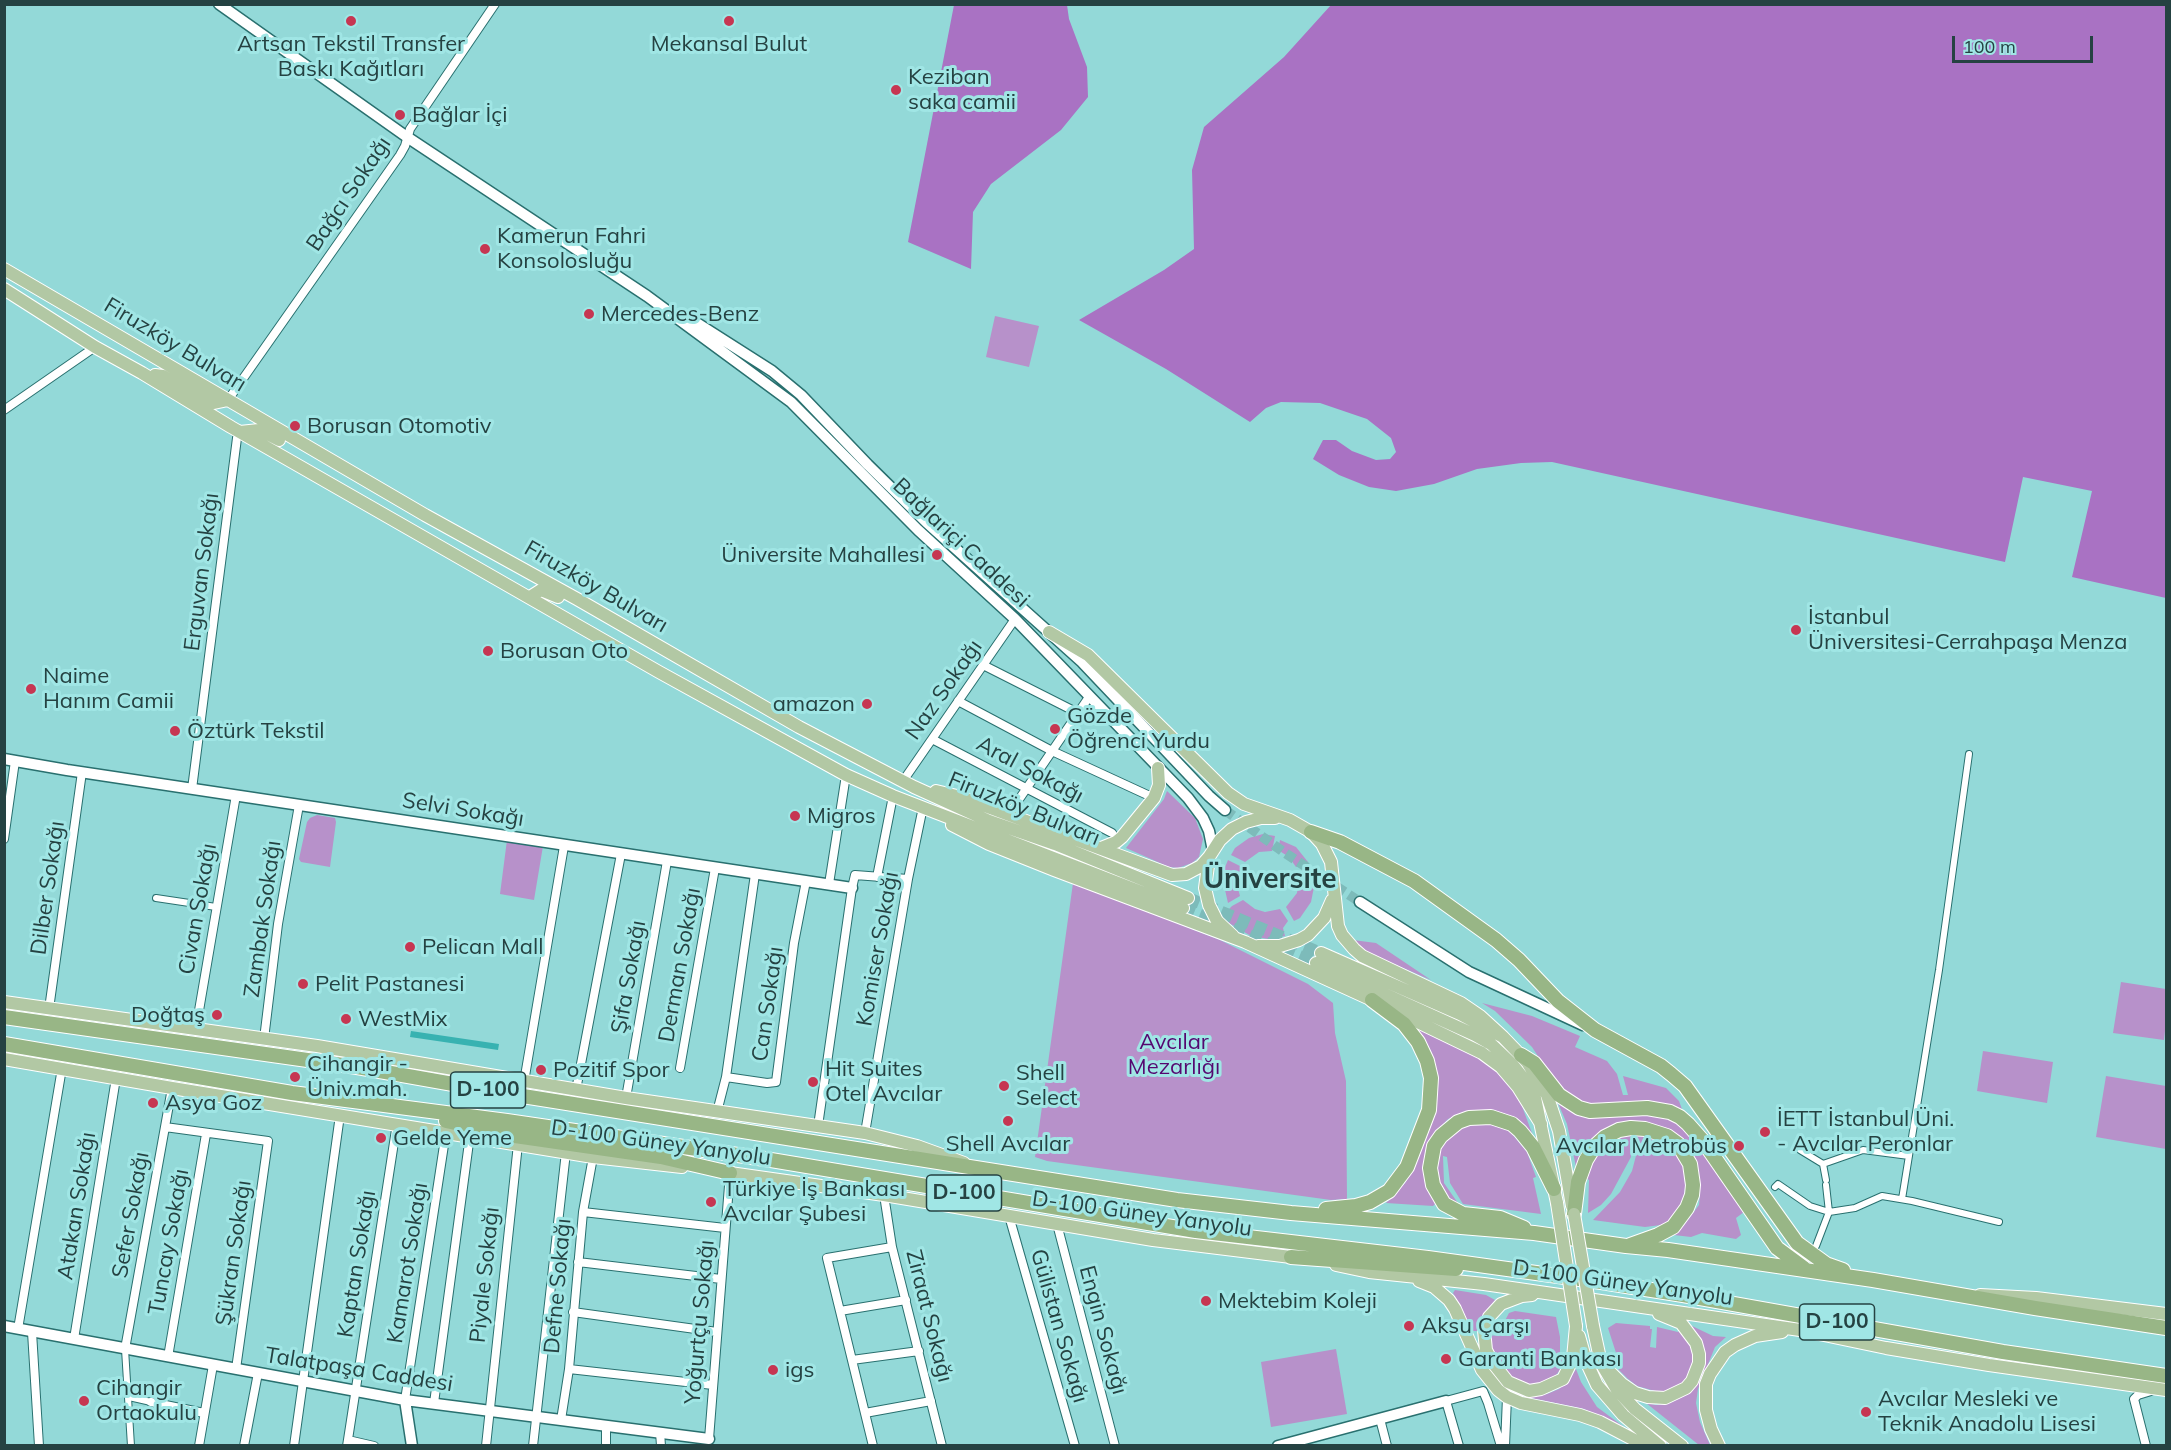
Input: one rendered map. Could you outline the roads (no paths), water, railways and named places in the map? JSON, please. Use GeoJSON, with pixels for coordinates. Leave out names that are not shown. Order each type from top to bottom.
{"type":"FeatureCollection","features":[{"type":"Feature","properties":{"kind":"highway"},"geometry":{"type":"LineString","coordinates":[[1311,832],[1340,842],[1396,870],[1466,917],[1519,960],[1558,1001],[1595,1030],[1661,1066],[1685,1086],[1785,1228],[1803,1248],[1826,1264],[1873,1280]]}},
{"type":"Feature","properties":{"kind":"highway"},"geometry":{"type":"LineString","coordinates":[[1291,1213],[1356,1206],[1381,1197],[1400,1179],[1415,1151],[1429,1110],[1431,1096],[1431,1078],[1427,1061],[1418,1042],[1404,1024],[1372,1000]]}},
{"type":"Feature","properties":{"kind":"highway","name":"D-100"},"geometry":{"type":"LineString","coordinates":[[4,1017],[276,1055],[1177,1200],[1291,1213],[1534,1233],[1668,1250],[1873,1280],[2166,1328]]}},
{"type":"Feature","properties":{"kind":"highway","name":"D-100"},"geometry":{"type":"LineString","coordinates":[[4,1044],[292,1093],[507,1121],[765,1159],[1196,1231],[1428,1258],[1683,1294],[2003,1352],[2166,1376]]}},
{"type":"Feature","properties":{"kind":"highway"},"geometry":{"type":"LineString","coordinates":[[1521,1055],[1534,1064],[1558,1095],[1579,1108],[1600,1111],[1647,1108],[1670,1112],[1680,1117],[1702,1142],[1777,1248],[1787,1258],[1808,1271]]}},
{"type":"Feature","properties":{"kind":"highway"},"geometry":{"type":"LineString","coordinates":[[422,1111],[434,1119],[515,1136],[662,1157],[730,1173]]}},
{"type":"Feature","properties":{"kind":"highway"},"geometry":{"type":"LineString","coordinates":[[1534,1233],[1500,1218],[1462,1214],[1444,1204],[1430,1177],[1430,1159],[1434,1146],[1449,1128],[1458,1122],[1480,1117],[1501,1119],[1520,1131],[1527,1139],[1556,1196]]}},
{"type":"Feature","properties":{"kind":"highway"},"geometry":{"type":"LineString","coordinates":[[1574,1215],[1578,1182],[1586,1160],[1594,1147],[1605,1137],[1619,1130],[1631,1128],[1645,1129],[1667,1136],[1678,1144],[1690,1164],[1692,1195],[1678,1222],[1667,1231],[1626,1246]]}},
{"type":"Feature","properties":{"kind":"highway"},"geometry":{"type":"LineString","coordinates":[[1291,1257],[1436,1269],[1507,1269]]}},
{"type":"Feature","properties":{"kind":"main road","name":"Bağlariçi Caddesi"},"geometry":{"type":"LineString","coordinates":[[219,4],[408,136],[647,296],[791,402],[918,530],[1015,619],[1188,798],[1203,818],[1209,831],[1211,854]]}},
{"type":"Feature","properties":{"kind":"main road","name":"Firuzköy Bulvarı"},"geometry":{"type":"LineString","coordinates":[[4,268],[332,461],[799,727],[908,784],[989,821],[1055,844],[1186,903],[893,796],[846,775],[659,672],[240,432],[95,347],[4,289]]}},
{"type":"Feature","properties":{"kind":"main road","name":"Bağlariçi Caddesi"},"geometry":{"type":"LineString","coordinates":[[647,296],[701,325],[772,371],[801,394],[926,522],[1082,662],[1225,810]]}},
{"type":"Feature","properties":{"kind":"main road"},"geometry":{"type":"LineString","coordinates":[[142,373],[163,376],[207,401],[214,403],[228,400]]}},
{"type":"Feature","properties":{"kind":"main road"},"geometry":{"type":"LineString","coordinates":[[240,432],[259,430],[305,455],[332,461]]}},
{"type":"Feature","properties":{"kind":"main road"},"geometry":{"type":"LineString","coordinates":[[837,449],[846,441]]}},
{"type":"Feature","properties":{"kind":"main road"},"geometry":{"type":"LineString","coordinates":[[530,597],[541,590],[578,608],[599,612]]}},
{"type":"Feature","properties":{"kind":"main road"},"geometry":{"type":"LineString","coordinates":[[1049,632],[1088,655],[1228,793],[1244,804],[1303,826],[1311,832],[1322,844],[1331,862],[1338,926],[1354,950],[1362,956],[1461,1003],[1480,1017],[1521,1055],[1547,1095],[1555,1117],[1601,1363],[1617,1390],[1629,1403],[1682,1446]]}},
{"type":"Feature","properties":{"kind":"main road","name":"Selvi Sokağı"},"geometry":{"type":"LineString","coordinates":[[10,760],[188,791],[236,795],[852,888]]}},
{"type":"Feature","properties":{"kind":"main road"},"geometry":{"type":"LineString","coordinates":[[1101,848],[1122,837],[1154,798],[1159,785],[1158,768]]}},
{"type":"Feature","properties":{"kind":"main road"},"geometry":{"type":"LineString","coordinates":[[908,784],[961,797],[1172,875],[1186,874],[1201,866],[1220,840],[1232,829],[1261,818],[1282,818]]}},
{"type":"Feature","properties":{"kind":"main road"},"geometry":{"type":"LineString","coordinates":[[923,807],[954,827],[989,844],[1245,942],[1482,1053],[1501,1067],[1518,1087],[1541,1124]]}},
{"type":"Feature","properties":{"kind":"main road"},"geometry":{"type":"LineString","coordinates":[[1211,854],[1206,870],[1205,888],[1209,905],[1217,921],[1229,933],[1245,942],[1262,947],[1281,946],[1299,940],[1317,927],[1330,909],[1334,896]]}},
{"type":"Feature","properties":{"kind":"main road"},"geometry":{"type":"LineString","coordinates":[[1360,902],[1469,972],[1595,1030]]}},
{"type":"Feature","properties":{"kind":"main road"},"geometry":{"type":"LineString","coordinates":[[1503,1037],[1460,1014],[1318,958],[1491,1044],[1512,1064],[1527,1083],[1535,1098],[1541,1124],[1556,1196],[1576,1326],[1586,1361],[1597,1385],[1623,1414],[1660,1446]]}},
{"type":"Feature","properties":{"kind":"main road"},"geometry":{"type":"LineString","coordinates":[[4,1002],[376,1055],[524,1082],[865,1133],[917,1146],[971,1166]]}},
{"type":"Feature","properties":{"kind":"main road","name":"D-100 Güney Yanyolu"},"geometry":{"type":"LineString","coordinates":[[4,1059],[566,1152],[885,1195],[1153,1240],[1291,1257],[1369,1272],[1554,1294],[1800,1330],[1886,1348],[2162,1390]]}},
{"type":"Feature","properties":{"kind":"main road"},"geometry":{"type":"LineString","coordinates":[[1407,1276],[1434,1287],[1449,1300],[1482,1370],[1498,1390],[1507,1397],[1521,1403],[1580,1415],[1646,1446]]}},
{"type":"Feature","properties":{"kind":"main road"},"geometry":{"type":"LineString","coordinates":[[1554,1294],[1522,1296],[1508,1300],[1498,1306],[1489,1317],[1484,1330],[1484,1341],[1497,1369],[1508,1382],[1529,1391],[1553,1385],[1563,1379],[1569,1369],[1573,1358],[1576,1326]]}},
{"type":"Feature","properties":{"kind":"main road"},"geometry":{"type":"LineString","coordinates":[[1965,1296],[1993,1294],[2166,1314]]}},
{"type":"Feature","properties":{"kind":"main road"},"geometry":{"type":"LineString","coordinates":[[1601,1363],[1622,1384],[1648,1397],[1665,1398],[1686,1388],[1692,1381],[1699,1363],[1699,1354],[1690,1333],[1681,1323],[1644,1307]]}},
{"type":"Feature","properties":{"kind":"main road","name":"Talatpaşa Caddesi"},"geometry":{"type":"LineString","coordinates":[[4,1326],[405,1400],[709,1439]]}},
{"type":"Feature","properties":{"kind":"main road"},"geometry":{"type":"LineString","coordinates":[[1719,1446],[1708,1420],[1705,1398],[1706,1384],[1718,1362],[1725,1352],[1746,1339],[1800,1330]]}},
{"type":"Feature","properties":{"kind":"main road"},"geometry":{"type":"LineString","coordinates":[[405,1400],[412,1446]]}},
{"type":"Feature","properties":{"kind":"main road"},"geometry":{"type":"LineString","coordinates":[[1278,1446],[1309,1442],[1446,1401]]}},
{"type":"Feature","properties":{"kind":"street","name":"Bağcı Sokağı"},"geometry":{"type":"LineString","coordinates":[[228,400],[400,155],[410,129],[495,4]]}},
{"type":"Feature","properties":{"kind":"street"},"geometry":{"type":"LineString","coordinates":[[4,410],[95,347]]}},
{"type":"Feature","properties":{"kind":"street","name":"Erguvan Sokağı"},"geometry":{"type":"LineString","coordinates":[[188,791],[237,438],[240,432]]}},
{"type":"Feature","properties":{"kind":"street","name":"Naz Sokağı"},"geometry":{"type":"LineString","coordinates":[[908,784],[932,739],[1015,619]]}},
{"type":"Feature","properties":{"kind":"street"},"geometry":{"type":"LineString","coordinates":[[983,664],[1078,713]]}},
{"type":"Feature","properties":{"kind":"street"},"geometry":{"type":"LineString","coordinates":[[1009,814],[1089,697]]}},
{"type":"Feature","properties":{"kind":"street"},"geometry":{"type":"LineString","coordinates":[[958,701],[1052,751],[1154,798]]}},
{"type":"Feature","properties":{"kind":"street","name":"Aral Sokağı"},"geometry":{"type":"LineString","coordinates":[[932,739],[1113,833]]}},
{"type":"Feature","properties":{"kind":"street"},"geometry":{"type":"LineString","coordinates":[[1902,1199],[1937,980],[1969,754]]}},
{"type":"Feature","properties":{"kind":"street"},"geometry":{"type":"LineString","coordinates":[[4,839],[10,760]]}},
{"type":"Feature","properties":{"kind":"street","name":"Dilber Sokağı"},"geometry":{"type":"LineString","coordinates":[[49,1009],[82,772]]}},
{"type":"Feature","properties":{"kind":"street"},"geometry":{"type":"LineString","coordinates":[[829,884],[846,775]]}},
{"type":"Feature","properties":{"kind":"street","name":"Civan Sokağı"},"geometry":{"type":"LineString","coordinates":[[196,1028],[236,795]]}},
{"type":"Feature","properties":{"kind":"street"},"geometry":{"type":"LineString","coordinates":[[878,877],[893,796]]}},
{"type":"Feature","properties":{"kind":"street","name":"Zambak Sokağı"},"geometry":{"type":"LineString","coordinates":[[264,1040],[278,924],[299,805]]}},
{"type":"Feature","properties":{"kind":"street","name":"Komiser Sokağı"},"geometry":{"type":"LineString","coordinates":[[865,1133],[908,879],[923,807]]}},
{"type":"Feature","properties":{"kind":"street"},"geometry":{"type":"LineString","coordinates":[[524,1082],[564,846]]}},
{"type":"Feature","properties":{"kind":"street"},"geometry":{"type":"LineString","coordinates":[[576,1090],[621,854]]}},
{"type":"Feature","properties":{"kind":"street","name":"Şifa Sokağı"},"geometry":{"type":"LineString","coordinates":[[626,1098],[667,861]]}},
{"type":"Feature","properties":{"kind":"street","name":"Derman Sokağı"},"geometry":{"type":"LineString","coordinates":[[680,1068],[715,868]]}},
{"type":"Feature","properties":{"kind":"street"},"geometry":{"type":"LineString","coordinates":[[717,1112],[726,1077],[755,874]]}},
{"type":"Feature","properties":{"kind":"street"},"geometry":{"type":"LineString","coordinates":[[818,1126],[855,875],[908,879]]}},
{"type":"Feature","properties":{"kind":"street","name":"Can Sokağı"},"geometry":{"type":"LineString","coordinates":[[726,1077],[767,1083],[776,1082],[794,943],[806,881]]}},
{"type":"Feature","properties":{"kind":"street"},"geometry":{"type":"LineString","coordinates":[[156,898],[216,908]]}},
{"type":"Feature","properties":{"kind":"street"},"geometry":{"type":"LineString","coordinates":[[18,1329],[62,1068]]}},
{"type":"Feature","properties":{"kind":"street","name":"Atakan Sokağı"},"geometry":{"type":"LineString","coordinates":[[74,1340],[116,1078]]}},
{"type":"Feature","properties":{"kind":"street","name":"Sefer Sokağı"},"geometry":{"type":"LineString","coordinates":[[124,1349],[172,1088]]}},
{"type":"Feature","properties":{"kind":"street"},"geometry":{"type":"LineString","coordinates":[[294,1446],[340,1115]]}},
{"type":"Feature","properties":{"kind":"street","name":"Kaptan Sokağı"},"geometry":{"type":"LineString","coordinates":[[347,1443],[397,1123]]}},
{"type":"Feature","properties":{"kind":"street"},"geometry":{"type":"LineString","coordinates":[[165,1127],[206,1134]]}},
{"type":"Feature","properties":{"kind":"street","name":"Kamarot Sokağı"},"geometry":{"type":"LineString","coordinates":[[405,1400],[446,1132]]}},
{"type":"Feature","properties":{"kind":"street","name":"Şükran Sokağı"},"geometry":{"type":"LineString","coordinates":[[206,1134],[268,1141],[236,1369]]}},
{"type":"Feature","properties":{"kind":"street","name":"Tuncay Sokağı"},"geometry":{"type":"LineString","coordinates":[[168,1357],[206,1134]]}},
{"type":"Feature","properties":{"kind":"street"},"geometry":{"type":"LineString","coordinates":[[434,1403],[470,1135]]}},
{"type":"Feature","properties":{"kind":"street","name":"Piyale Sokağı"},"geometry":{"type":"LineString","coordinates":[[486,1446],[488,1410],[518,1144]]}},
{"type":"Feature","properties":{"kind":"street"},"geometry":{"type":"LineString","coordinates":[[1800,1150],[1823,1164],[1829,1212],[1816,1246]]}},
{"type":"Feature","properties":{"kind":"street"},"geometry":{"type":"LineString","coordinates":[[1823,1164],[1863,1150],[1909,1156]]}},
{"type":"Feature","properties":{"kind":"street"},"geometry":{"type":"LineString","coordinates":[[533,1446],[566,1152]]}},
{"type":"Feature","properties":{"kind":"street","name":"Defne Sokağı"},"geometry":{"type":"LineString","coordinates":[[561,1420],[569,1369],[583,1212],[593,1156]]}},
{"type":"Feature","properties":{"kind":"street","name":"Yoğurtçu Sokağı"},"geometry":{"type":"LineString","coordinates":[[709,1439],[730,1173]]}},
{"type":"Feature","properties":{"kind":"street"},"geometry":{"type":"LineString","coordinates":[[1775,1186],[1778,1184],[1810,1206],[1829,1212],[1855,1208],[1882,1196],[1999,1222]]}},
{"type":"Feature","properties":{"kind":"street","name":"Ziraat Sokağı"},"geometry":{"type":"LineString","coordinates":[[885,1195],[892,1247],[941,1445]]}},
{"type":"Feature","properties":{"kind":"street"},"geometry":{"type":"LineString","coordinates":[[583,1212],[725,1228]]}},
{"type":"Feature","properties":{"kind":"street","name":"Gülistan Sokağı"},"geometry":{"type":"LineString","coordinates":[[1009,1216],[1075,1446]]}},
{"type":"Feature","properties":{"kind":"street","name":"Engin Sokağı"},"geometry":{"type":"LineString","coordinates":[[1056,1224],[1115,1446]]}},
{"type":"Feature","properties":{"kind":"street"},"geometry":{"type":"LineString","coordinates":[[873,1446],[827,1258],[892,1247]]}},
{"type":"Feature","properties":{"kind":"street"},"geometry":{"type":"LineString","coordinates":[[578,1262],[721,1279]]}},
{"type":"Feature","properties":{"kind":"street"},"geometry":{"type":"LineString","coordinates":[[840,1311],[906,1300]]}},
{"type":"Feature","properties":{"kind":"street"},"geometry":{"type":"LineString","coordinates":[[573,1312],[717,1332]]}},
{"type":"Feature","properties":{"kind":"street"},"geometry":{"type":"LineString","coordinates":[[32,1332],[39,1446]]}},
{"type":"Feature","properties":{"kind":"street"},"geometry":{"type":"LineString","coordinates":[[124,1349],[131,1446]]}},
{"type":"Feature","properties":{"kind":"street"},"geometry":{"type":"LineString","coordinates":[[852,1360],[919,1351]]}},
{"type":"Feature","properties":{"kind":"street"},"geometry":{"type":"LineString","coordinates":[[199,1446],[213,1365]]}},
{"type":"Feature","properties":{"kind":"street"},"geometry":{"type":"LineString","coordinates":[[569,1369],[713,1385]]}},
{"type":"Feature","properties":{"kind":"street"},"geometry":{"type":"LineString","coordinates":[[244,1446],[258,1373]]}},
{"type":"Feature","properties":{"kind":"street"},"geometry":{"type":"LineString","coordinates":[[2146,1446],[2134,1399],[2138,1395],[2162,1390]]}},
{"type":"Feature","properties":{"kind":"street"},"geometry":{"type":"LineString","coordinates":[[1459,1446],[1446,1401],[1483,1391],[1503,1446]]}},
{"type":"Feature","properties":{"kind":"street"},"geometry":{"type":"LineString","coordinates":[[129,1397],[204,1413]]}},
{"type":"Feature","properties":{"kind":"street"},"geometry":{"type":"LineString","coordinates":[[1503,1446],[1507,1397]]}},
{"type":"Feature","properties":{"kind":"street"},"geometry":{"type":"LineString","coordinates":[[865,1413],[931,1401]]}},
{"type":"Feature","properties":{"kind":"street"},"geometry":{"type":"LineString","coordinates":[[1380,1419],[1387,1446]]}},
{"type":"Feature","properties":{"kind":"street"},"geometry":{"type":"LineString","coordinates":[[606,1426],[606,1446]]}},
{"type":"Feature","properties":{"kind":"street"},"geometry":{"type":"LineString","coordinates":[[660,1432],[661,1446]]}},
{"type":"Feature","properties":{"kind":"street"},"geometry":{"type":"LineString","coordinates":[[347,1443],[374,1446]]}},
{"type":"Feature","properties":{"kind":"water"},"geometry":{"type":"Polygon","coordinates":[[[411,1031],[499,1044],[498,1050],[410,1037],[411,1031]]]}},
{"type":"Feature","properties":{"kind":"tunnel"},"geometry":{"type":"LineString","coordinates":[[1225,810],[1360,902]]}},
{"type":"Feature","properties":{"kind":"tunnel"},"geometry":{"type":"LineString","coordinates":[[1188,898],[1321,953]]}},
{"type":"Feature","properties":{"kind":"tunnel"},"geometry":{"type":"LineString","coordinates":[[1183,908],[1316,963]]}},
{"type":"Feature","properties":{"kind":"place","name":"Artsan Tekstil Transfer Baskı Kağıtları"},"geometry":{"type":"Point","coordinates":[351,21]}},
{"type":"Feature","properties":{"kind":"place","name":"Mekansal Bulut"},"geometry":{"type":"Point","coordinates":[729,21]}},
{"type":"Feature","properties":{"kind":"place","name":"Keziban saka camii"},"geometry":{"type":"Point","coordinates":[896,90]}},
{"type":"Feature","properties":{"kind":"place","name":"Bağlar İçi"},"geometry":{"type":"Point","coordinates":[400,115]}},
{"type":"Feature","properties":{"kind":"place","name":"Kamerun Fahri Konsolosluğu"},"geometry":{"type":"Point","coordinates":[485,249]}},
{"type":"Feature","properties":{"kind":"place","name":"Mercedes-Benz"},"geometry":{"type":"Point","coordinates":[589,314]}},
{"type":"Feature","properties":{"kind":"place","name":"Borusan Otomotiv"},"geometry":{"type":"Point","coordinates":[295,426]}},
{"type":"Feature","properties":{"kind":"place","name":"Üniversite Mahallesi"},"geometry":{"type":"Point","coordinates":[937,555]}},
{"type":"Feature","properties":{"kind":"place","name":"İstanbul Üniversitesi-Cerrahpaşa Menza"},"geometry":{"type":"Point","coordinates":[1796,630]}},
{"type":"Feature","properties":{"kind":"place","name":"Borusan Oto"},"geometry":{"type":"Point","coordinates":[488,651]}},
{"type":"Feature","properties":{"kind":"place","name":"Naime Hanım Camii"},"geometry":{"type":"Point","coordinates":[31,689]}},
{"type":"Feature","properties":{"kind":"place","name":"amazon"},"geometry":{"type":"Point","coordinates":[867,704]}},
{"type":"Feature","properties":{"kind":"place","name":"Gözde Öğrenci Yurdu"},"geometry":{"type":"Point","coordinates":[1055,729]}},
{"type":"Feature","properties":{"kind":"place","name":"Öztürk Tekstil"},"geometry":{"type":"Point","coordinates":[175,731]}},
{"type":"Feature","properties":{"kind":"place","name":"Migros"},"geometry":{"type":"Point","coordinates":[795,816]}},
{"type":"Feature","properties":{"kind":"place","name":"Pelican Mall"},"geometry":{"type":"Point","coordinates":[410,947]}},
{"type":"Feature","properties":{"kind":"place","name":"Pelit Pastanesi"},"geometry":{"type":"Point","coordinates":[303,984]}},
{"type":"Feature","properties":{"kind":"place","name":"Doğtaş"},"geometry":{"type":"Point","coordinates":[217,1015]}},
{"type":"Feature","properties":{"kind":"place","name":"WestMix"},"geometry":{"type":"Point","coordinates":[346,1019]}},
{"type":"Feature","properties":{"kind":"place","name":"Pozitif Spor"},"geometry":{"type":"Point","coordinates":[541,1070]}},
{"type":"Feature","properties":{"kind":"place","name":"Cihangir - Üniv.mah."},"geometry":{"type":"Point","coordinates":[295,1077]}},
{"type":"Feature","properties":{"kind":"place","name":"Hit Suites Otel Avcılar"},"geometry":{"type":"Point","coordinates":[813,1082]}},
{"type":"Feature","properties":{"kind":"place","name":"Shell Select"},"geometry":{"type":"Point","coordinates":[1004,1086]}},
{"type":"Feature","properties":{"kind":"place","name":"Asya Goz"},"geometry":{"type":"Point","coordinates":[153,1103]}},
{"type":"Feature","properties":{"kind":"place","name":"Shell Avcılar"},"geometry":{"type":"Point","coordinates":[1008,1121]}},
{"type":"Feature","properties":{"kind":"place","name":"İETT İstanbul Üni. - Avcılar Peronlar"},"geometry":{"type":"Point","coordinates":[1765,1132]}},
{"type":"Feature","properties":{"kind":"place","name":"Gelde Yeme"},"geometry":{"type":"Point","coordinates":[381,1138]}},
{"type":"Feature","properties":{"kind":"place","name":"Avcılar Metrobüs"},"geometry":{"type":"Point","coordinates":[1739,1146]}},
{"type":"Feature","properties":{"kind":"place","name":"Türkiye İş Bankası Avcılar Şubesi"},"geometry":{"type":"Point","coordinates":[711,1202]}},
{"type":"Feature","properties":{"kind":"place","name":"Mektebim Koleji"},"geometry":{"type":"Point","coordinates":[1206,1301]}},
{"type":"Feature","properties":{"kind":"place","name":"Aksu Çarşı"},"geometry":{"type":"Point","coordinates":[1409,1326]}},
{"type":"Feature","properties":{"kind":"place","name":"Garanti Bankası"},"geometry":{"type":"Point","coordinates":[1446,1359]}},
{"type":"Feature","properties":{"kind":"place","name":"igs"},"geometry":{"type":"Point","coordinates":[773,1370]}},
{"type":"Feature","properties":{"kind":"place","name":"Cihangir Ortaokulu"},"geometry":{"type":"Point","coordinates":[84,1401]}},
{"type":"Feature","properties":{"kind":"place","name":"Avcılar Mesleki ve Teknik Anadolu Lisesi"},"geometry":{"type":"Point","coordinates":[1866,1412]}},
{"type":"Feature","properties":{"kind":"district","name":"Üniversite"},"geometry":{"type":"Point","coordinates":[1270,880]}},
{"type":"Feature","properties":{"kind":"park label","name":"Avcılar Mezarlığı"},"geometry":{"type":"Point","coordinates":[1174,1054]}}]}
